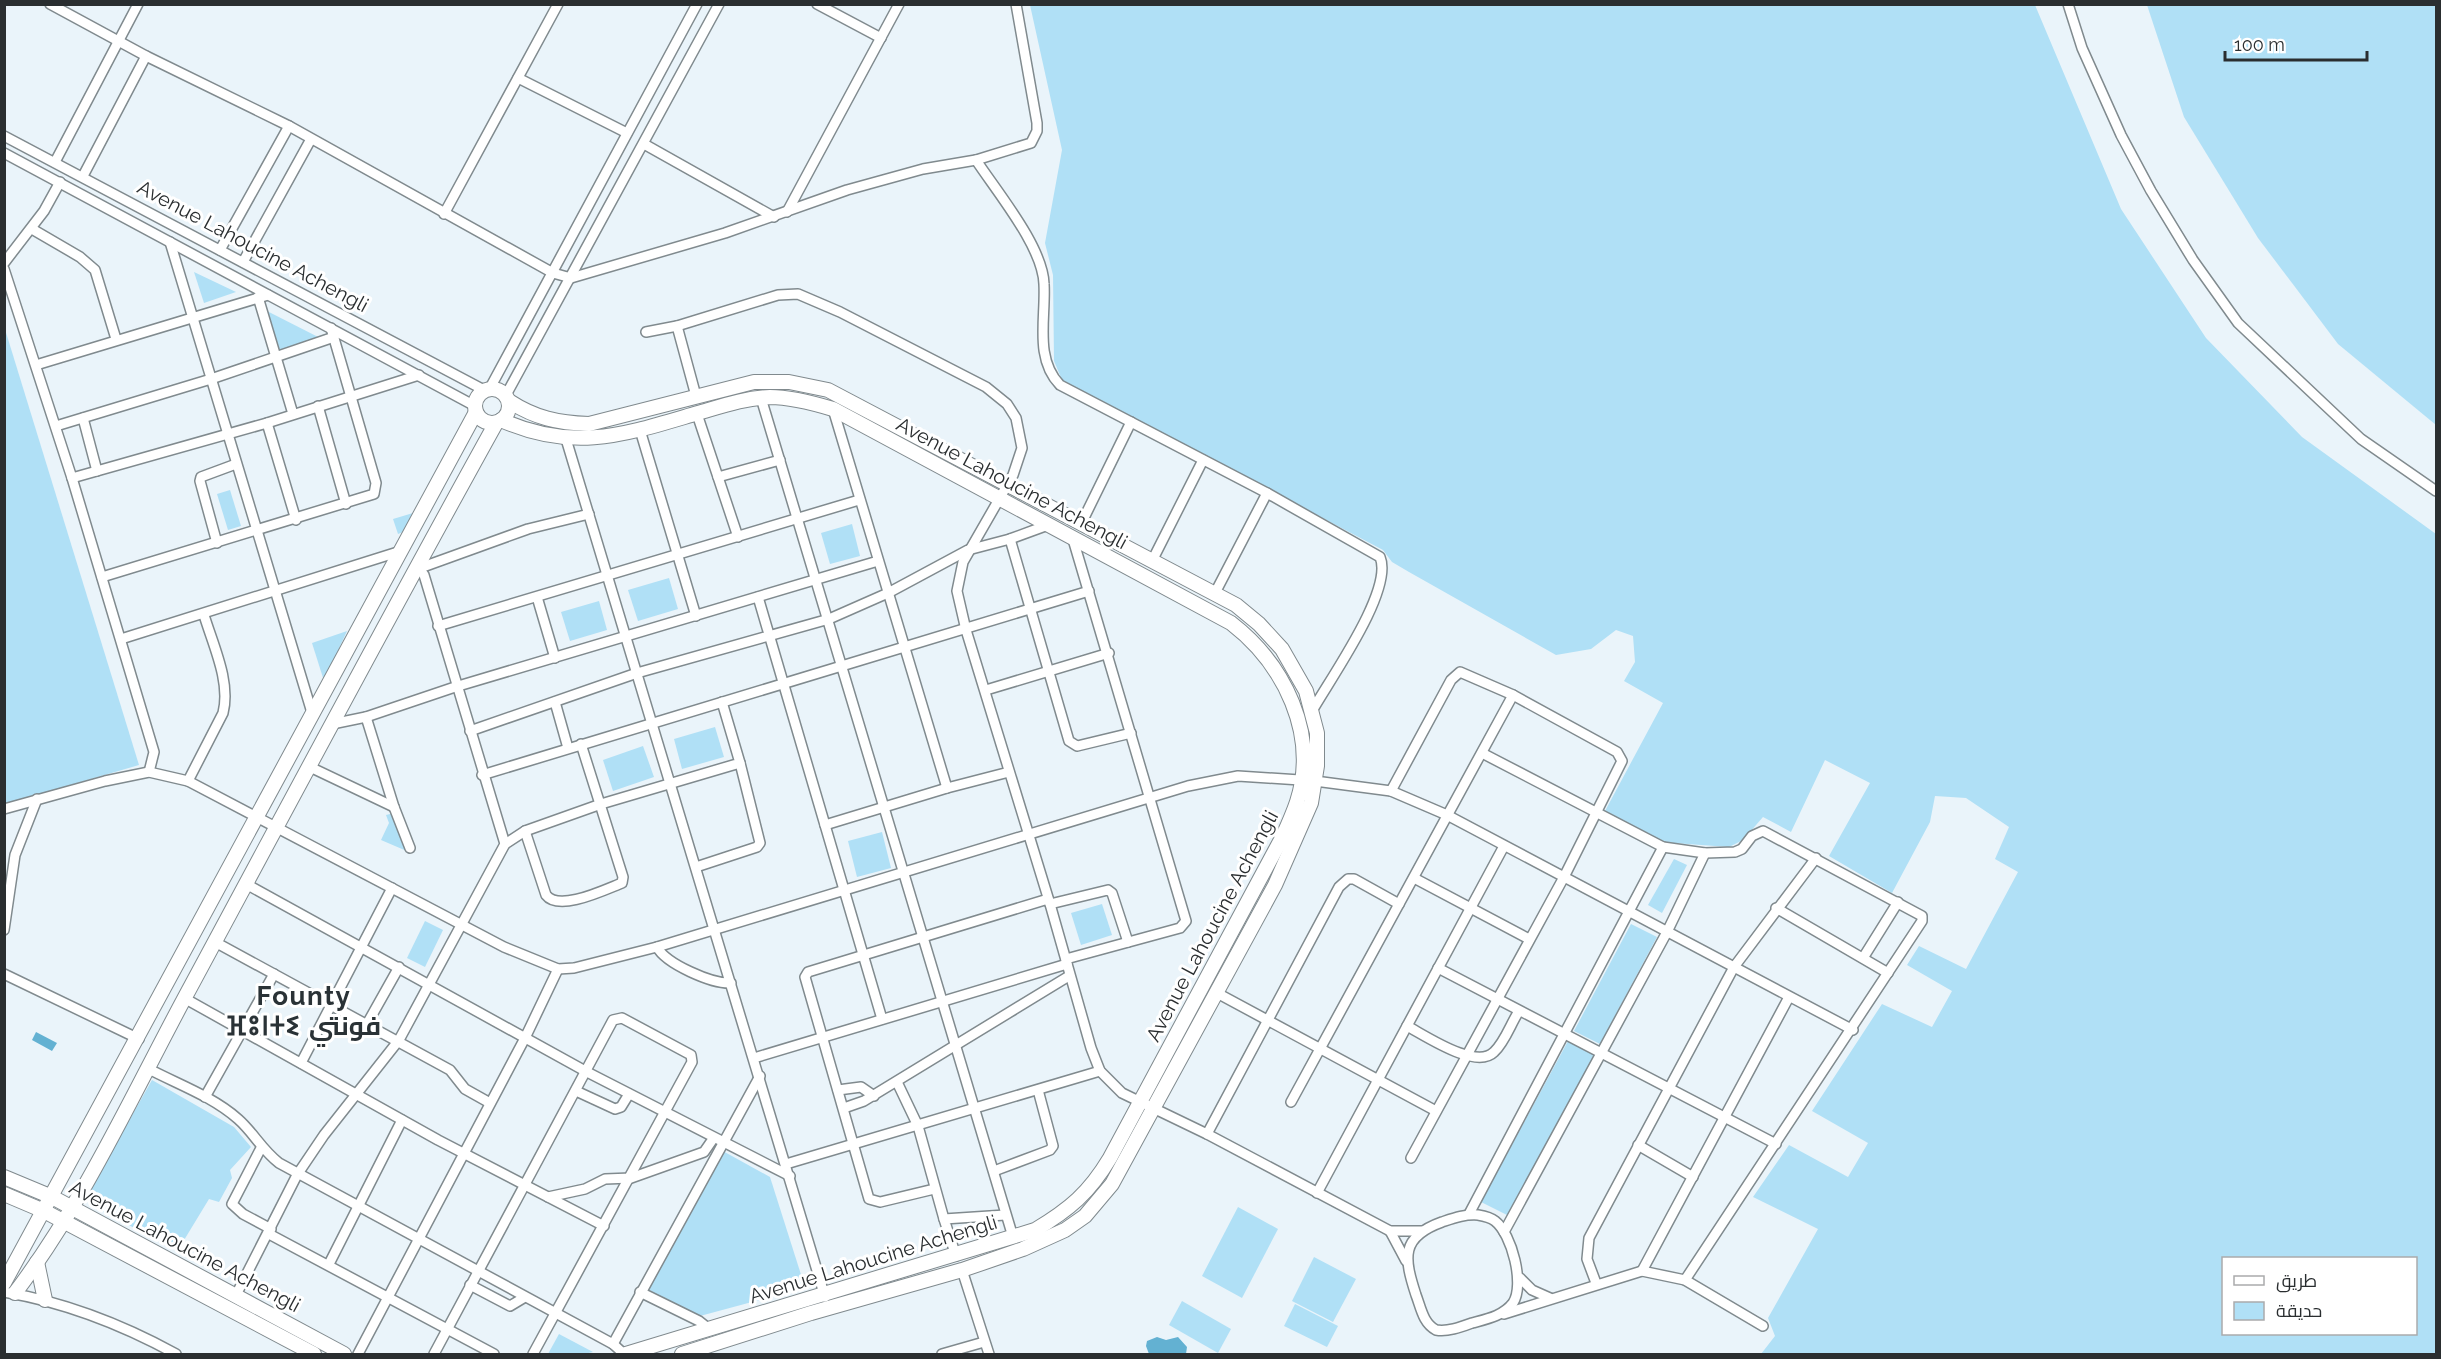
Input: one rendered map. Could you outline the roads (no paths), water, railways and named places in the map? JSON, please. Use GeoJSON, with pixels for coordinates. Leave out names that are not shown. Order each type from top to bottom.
{"type":"FeatureCollection","features":[{"type":"Feature","properties":{"kind":"street"},"geometry":{"type":"LineString","coordinates":[[50,4],[146,56],[289,126],[554,273],[571,278],[774,217],[847,190],[901,175],[976,159],[1031,143],[1037,131],[1016,4]]}},
{"type":"Feature","properties":{"kind":"street"},"geometry":{"type":"LineString","coordinates":[[55,162],[138,4]]}},
{"type":"Feature","properties":{"kind":"street"},"geometry":{"type":"LineString","coordinates":[[444,214],[558,4]]}},
{"type":"Feature","properties":{"kind":"street"},"geometry":{"type":"LineString","coordinates":[[4,1283],[313,716],[476,409],[477,397],[487,389],[554,273],[697,4]]}},
{"type":"Feature","properties":{"kind":"street"},"geometry":{"type":"LineString","coordinates":[[176,1354],[122,1327],[45,1300],[10,1293],[37,1262],[72,1208],[184,998],[279,827],[332,724],[499,422],[508,412],[508,398],[719,4]]}},
{"type":"Feature","properties":{"kind":"street"},"geometry":{"type":"LineString","coordinates":[[817,4],[880,38]]}},
{"type":"Feature","properties":{"kind":"street"},"geometry":{"type":"LineString","coordinates":[[787,212],[899,4]]}},
{"type":"Feature","properties":{"kind":"street"},"geometry":{"type":"LineString","coordinates":[[2068,4],[2082,48],[2121,135],[2151,191],[2193,260],[2238,322],[2361,439],[2436,490]]}},
{"type":"Feature","properties":{"kind":"street"},"geometry":{"type":"LineString","coordinates":[[83,176],[146,56]]}},
{"type":"Feature","properties":{"kind":"street"},"geometry":{"type":"LineString","coordinates":[[518,78],[627,133]]}},
{"type":"Feature","properties":{"kind":"street"},"geometry":{"type":"LineString","coordinates":[[220,250],[289,126]]}},
{"type":"Feature","properties":{"kind":"street","name":"Avenue Lahoucine Achengli"},"geometry":{"type":"LineString","coordinates":[[4,136],[487,389]]}},
{"type":"Feature","properties":{"kind":"street"},"geometry":{"type":"LineString","coordinates":[[243,262],[311,139]]}},
{"type":"Feature","properties":{"kind":"street"},"geometry":{"type":"LineString","coordinates":[[644,144],[774,217]]}},
{"type":"Feature","properties":{"kind":"street","name":"Avenue Lahoucine Achengli"},"geometry":{"type":"LineString","coordinates":[[4,153],[170,242],[332,333],[419,375],[476,409]]}},
{"type":"Feature","properties":{"kind":"street"},"geometry":{"type":"LineString","coordinates":[[976,159],[1036,250],[1044,282],[1045,364],[1052,377],[1060,385],[1267,493],[1376,554],[1383,565],[1380,586],[1366,618],[1312,711]]}},
{"type":"Feature","properties":{"kind":"street"},"geometry":{"type":"LineString","coordinates":[[4,263],[32,229],[60,182]]}},
{"type":"Feature","properties":{"kind":"street"},"geometry":{"type":"LineString","coordinates":[[32,229],[80,257],[95,270],[116,339]]}},
{"type":"Feature","properties":{"kind":"street"},"geometry":{"type":"LineString","coordinates":[[170,242],[194,317],[255,532],[313,716]]}},
{"type":"Feature","properties":{"kind":"street"},"geometry":{"type":"LineString","coordinates":[[4,269],[56,426],[154,752],[149,772]]}},
{"type":"Feature","properties":{"kind":"street"},"geometry":{"type":"LineString","coordinates":[[646,332],[677,326],[788,294],[804,295],[986,387],[1007,404],[1016,418],[1022,448],[1013,475],[968,550],[959,576],[957,591],[966,630],[1049,901],[1069,976],[1100,1071],[1122,1093],[1207,1134],[1390,1231],[1422,1231],[1469,1214],[1489,1217],[1504,1232],[1520,1278],[1532,1290],[1550,1298]]}},
{"type":"Feature","properties":{"kind":"street"},"geometry":{"type":"LineString","coordinates":[[36,365],[263,296],[276,357],[293,414]]}},
{"type":"Feature","properties":{"kind":"street"},"geometry":{"type":"LineString","coordinates":[[677,326],[696,396]]}},
{"type":"Feature","properties":{"kind":"street"},"geometry":{"type":"LineString","coordinates":[[56,426],[211,379],[276,357],[332,333],[376,483],[374,494],[296,520],[102,577]]}},
{"type":"Feature","properties":{"kind":"street"},"geometry":{"type":"LineString","coordinates":[[72,478],[267,423],[419,375]]}},
{"type":"Feature","properties":{"kind":"street","name":"Avenue Lahoucine Achengli"},"geometry":{"type":"LineString","coordinates":[[508,398],[541,418],[565,423],[590,424],[754,382],[789,382],[828,390],[1215,594],[1259,624],[1282,649],[1306,691],[1317,733],[1308,780],[1305,822],[1275,885],[1112,1184],[1085,1216],[1065,1230],[1044,1240],[962,1270],[829,1308],[682,1354]]}},
{"type":"Feature","properties":{"kind":"street"},"geometry":{"type":"LineString","coordinates":[[487,389],[499,390],[508,398]]}},
{"type":"Feature","properties":{"kind":"street"},"geometry":{"type":"LineString","coordinates":[[761,398],[844,667],[1013,1237]]}},
{"type":"Feature","properties":{"kind":"street","name":"Avenue Lahoucine Achengli"},"geometry":{"type":"LineString","coordinates":[[499,422],[545,436],[566,439],[640,430],[741,400],[784,398],[833,409],[1231,623],[1259,647],[1280,675],[1299,719],[1308,780],[1283,836],[1141,1101],[1097,1180],[1077,1202],[1035,1230],[956,1256],[625,1354]]}},
{"type":"Feature","properties":{"kind":"street"},"geometry":{"type":"LineString","coordinates":[[318,406],[346,504]]}},
{"type":"Feature","properties":{"kind":"street"},"geometry":{"type":"LineString","coordinates":[[476,409],[487,422],[499,422]]}},
{"type":"Feature","properties":{"kind":"street"},"geometry":{"type":"LineString","coordinates":[[833,409],[946,788]]}},
{"type":"Feature","properties":{"kind":"street"},"geometry":{"type":"LineString","coordinates":[[696,414],[738,537]]}},
{"type":"Feature","properties":{"kind":"street"},"geometry":{"type":"LineString","coordinates":[[82,418],[97,471]]}},
{"type":"Feature","properties":{"kind":"street"},"geometry":{"type":"LineString","coordinates":[[1081,524],[1131,422]]}},
{"type":"Feature","properties":{"kind":"street"},"geometry":{"type":"LineString","coordinates":[[267,423],[296,520]]}},
{"type":"Feature","properties":{"kind":"street"},"geometry":{"type":"LineString","coordinates":[[640,430],[696,616]]}},
{"type":"Feature","properties":{"kind":"street"},"geometry":{"type":"LineString","coordinates":[[566,439],[829,1308]]}},
{"type":"Feature","properties":{"kind":"street"},"geometry":{"type":"LineString","coordinates":[[718,477],[780,460]]}},
{"type":"Feature","properties":{"kind":"street"},"geometry":{"type":"LineString","coordinates":[[1152,561],[1203,460]]}},
{"type":"Feature","properties":{"kind":"street"},"geometry":{"type":"LineString","coordinates":[[217,543],[200,481],[201,477],[236,464]]}},
{"type":"Feature","properties":{"kind":"street"},"geometry":{"type":"LineString","coordinates":[[1215,594],[1267,493]]}},
{"type":"Feature","properties":{"kind":"street"},"geometry":{"type":"LineString","coordinates":[[438,627],[859,500]]}},
{"type":"Feature","properties":{"kind":"street"},"geometry":{"type":"LineString","coordinates":[[418,567],[528,529],[589,514]]}},
{"type":"Feature","properties":{"kind":"street"},"geometry":{"type":"LineString","coordinates":[[470,731],[638,673],[829,619],[888,593],[968,550],[1010,539],[1048,525]]}},
{"type":"Feature","properties":{"kind":"street"},"geometry":{"type":"LineString","coordinates":[[754,1058],[821,1036],[944,1002],[1128,942],[1180,928],[1186,921],[1109,653],[1072,536]]}},
{"type":"Feature","properties":{"kind":"street"},"geometry":{"type":"LineString","coordinates":[[1010,539],[1048,673],[1072,745],[1077,746],[1131,733]]}},
{"type":"Feature","properties":{"kind":"street"},"geometry":{"type":"LineString","coordinates":[[121,639],[204,615],[274,590],[401,551]]}},
{"type":"Feature","properties":{"kind":"street"},"geometry":{"type":"LineString","coordinates":[[332,724],[366,717],[455,687],[627,638],[878,561]]}},
{"type":"Feature","properties":{"kind":"street"},"geometry":{"type":"LineString","coordinates":[[418,567],[505,844]]}},
{"type":"Feature","properties":{"kind":"street"},"geometry":{"type":"LineString","coordinates":[[482,775],[1089,591]]}},
{"type":"Feature","properties":{"kind":"street"},"geometry":{"type":"LineString","coordinates":[[537,597],[555,658]]}},
{"type":"Feature","properties":{"kind":"street"},"geometry":{"type":"LineString","coordinates":[[758,597],[882,1019]]}},
{"type":"Feature","properties":{"kind":"street"},"geometry":{"type":"LineString","coordinates":[[188,781],[223,713],[226,701],[225,687],[204,615]]}},
{"type":"Feature","properties":{"kind":"street"},"geometry":{"type":"LineString","coordinates":[[986,690],[1109,653]]}},
{"type":"Feature","properties":{"kind":"street"},"geometry":{"type":"LineString","coordinates":[[1390,791],[1455,674],[1465,672],[1513,695],[1621,756],[1620,767],[1564,877],[1528,939],[1411,1158]]}},
{"type":"Feature","properties":{"kind":"street"},"geometry":{"type":"LineString","coordinates":[[1291,1102],[1322,1050],[1513,695]]}},
{"type":"Feature","properties":{"kind":"street"},"geometry":{"type":"LineString","coordinates":[[555,702],[568,748]]}},
{"type":"Feature","properties":{"kind":"street"},"geometry":{"type":"LineString","coordinates":[[696,867],[757,847],[760,843],[722,702]]}},
{"type":"Feature","properties":{"kind":"street"},"geometry":{"type":"LineString","coordinates":[[366,717],[394,807],[410,848]]}},
{"type":"Feature","properties":{"kind":"street"},"geometry":{"type":"LineString","coordinates":[[525,831],[546,895],[553,902],[565,903],[619,884],[623,877],[581,744]]}},
{"type":"Feature","properties":{"kind":"street"},"geometry":{"type":"LineString","coordinates":[[1482,753],[1663,847],[1705,853],[1735,852],[1762,831],[1920,913],[1922,921],[1685,1280]]}},
{"type":"Feature","properties":{"kind":"street"},"geometry":{"type":"LineString","coordinates":[[236,1295],[297,1175],[324,1135],[359,1094],[399,1040],[505,844],[525,831],[601,804],[740,763]]}},
{"type":"Feature","properties":{"kind":"street"},"geometry":{"type":"LineString","coordinates":[[310,767],[394,807]]}},
{"type":"Feature","properties":{"kind":"street"},"geometry":{"type":"LineString","coordinates":[[4,809],[105,781],[149,772],[188,781],[279,827],[462,926],[504,947],[558,969],[574,968],[657,947],[1188,786],[1238,776],[1308,780],[1390,791],[1447,815],[1852,1030]]}},
{"type":"Feature","properties":{"kind":"street"},"geometry":{"type":"LineString","coordinates":[[825,825],[946,788],[1009,772]]}},
{"type":"Feature","properties":{"kind":"street"},"geometry":{"type":"LineString","coordinates":[[4,930],[15,855],[37,799]]}},
{"type":"Feature","properties":{"kind":"street"},"geometry":{"type":"LineString","coordinates":[[1317,1193],[1504,846]]}},
{"type":"Feature","properties":{"kind":"street"},"geometry":{"type":"LineString","coordinates":[[1469,1214],[1663,847]]}},
{"type":"Feature","properties":{"kind":"street"},"geometry":{"type":"LineString","coordinates":[[1504,1232],[1667,932],[1705,853]]}},
{"type":"Feature","properties":{"kind":"street"},"geometry":{"type":"LineString","coordinates":[[1596,1283],[1587,1259],[1589,1238],[1734,967],[1776,908],[1816,858]]}},
{"type":"Feature","properties":{"kind":"street"},"geometry":{"type":"LineString","coordinates":[[1414,878],[1528,939]]}},
{"type":"Feature","properties":{"kind":"street"},"geometry":{"type":"LineString","coordinates":[[1207,1134],[1344,882],[1354,879],[1399,904]]}},
{"type":"Feature","properties":{"kind":"street"},"geometry":{"type":"LineString","coordinates":[[246,885],[587,1072],[717,1141],[790,1176]]}},
{"type":"Feature","properties":{"kind":"street"},"geometry":{"type":"LineString","coordinates":[[301,1063],[392,888]]}},
{"type":"Feature","properties":{"kind":"street"},"geometry":{"type":"LineString","coordinates":[[934,1189],[874,1202],[866,1192],[844,1108],[804,981],[806,974],[924,935],[1049,901],[1108,890],[1112,893],[1128,942]]}},
{"type":"Feature","properties":{"kind":"street"},"geometry":{"type":"LineString","coordinates":[[1863,958],[1898,902]]}},
{"type":"Feature","properties":{"kind":"street"},"geometry":{"type":"LineString","coordinates":[[1776,908],[1888,973]]}},
{"type":"Feature","properties":{"kind":"street"},"geometry":{"type":"LineString","coordinates":[[215,942],[399,1040],[450,1070],[465,1089],[490,1103]]}},
{"type":"Feature","properties":{"kind":"street"},"geometry":{"type":"LineString","coordinates":[[657,947],[667,958],[711,981],[731,983]]}},
{"type":"Feature","properties":{"kind":"street"},"geometry":{"type":"LineString","coordinates":[[367,1024],[399,967]]}},
{"type":"Feature","properties":{"kind":"street"},"geometry":{"type":"LineString","coordinates":[[1438,968],[1776,1144]]}},
{"type":"Feature","properties":{"kind":"street"},"geometry":{"type":"LineString","coordinates":[[358,1354],[465,1154],[558,969]]}},
{"type":"Feature","properties":{"kind":"street"},"geometry":{"type":"LineString","coordinates":[[4,974],[139,1039]]}},
{"type":"Feature","properties":{"kind":"street"},"geometry":{"type":"LineString","coordinates":[[205,1097],[274,974]]}},
{"type":"Feature","properties":{"kind":"street"},"geometry":{"type":"LineString","coordinates":[[844,1108],[874,1096],[1069,976]]}},
{"type":"Feature","properties":{"kind":"street"},"geometry":{"type":"LineString","coordinates":[[1217,993],[1436,1111]]}},
{"type":"Feature","properties":{"kind":"street"},"geometry":{"type":"LineString","coordinates":[[1642,1271],[1789,997]]}},
{"type":"Feature","properties":{"kind":"street"},"geometry":{"type":"LineString","coordinates":[[184,998],[402,1120],[604,1226]]}},
{"type":"Feature","properties":{"kind":"street"},"geometry":{"type":"LineString","coordinates":[[1407,1026],[1466,1057],[1488,1056],[1495,1052],[1519,1011]]}},
{"type":"Feature","properties":{"kind":"street"},"geometry":{"type":"LineString","coordinates":[[434,1354],[613,1020],[622,1018],[693,1057],[666,1114],[533,1354]]}},
{"type":"Feature","properties":{"kind":"street"},"geometry":{"type":"LineString","coordinates":[[147,1068],[205,1097],[239,1120],[261,1148],[297,1175],[421,1238],[477,1272],[613,1344],[625,1354]]}},
{"type":"Feature","properties":{"kind":"street"},"geometry":{"type":"LineString","coordinates":[[786,1164],[1100,1071]]}},
{"type":"Feature","properties":{"kind":"street"},"geometry":{"type":"LineString","coordinates":[[613,1344],[717,1141],[760,1076]]}},
{"type":"Feature","properties":{"kind":"street"},"geometry":{"type":"LineString","coordinates":[[897,1082],[918,1126],[934,1189],[956,1256]]}},
{"type":"Feature","properties":{"kind":"street"},"geometry":{"type":"LineString","coordinates":[[838,1090],[861,1087],[874,1096]]}},
{"type":"Feature","properties":{"kind":"street"},"geometry":{"type":"LineString","coordinates":[[994,1171],[1050,1150],[1053,1146],[1038,1090]]}},
{"type":"Feature","properties":{"kind":"street"},"geometry":{"type":"LineString","coordinates":[[576,1091],[615,1109],[621,1107],[629,1094]]}},
{"type":"Feature","properties":{"kind":"street"},"geometry":{"type":"LineString","coordinates":[[329,1264],[402,1120]]}},
{"type":"Feature","properties":{"kind":"street"},"geometry":{"type":"LineString","coordinates":[[548,1197],[585,1189],[605,1179],[631,1178],[704,1152],[717,1141]]}},
{"type":"Feature","properties":{"kind":"street"},"geometry":{"type":"LineString","coordinates":[[1638,1145],[1694,1177]]}},
{"type":"Feature","properties":{"kind":"street"},"geometry":{"type":"LineString","coordinates":[[261,1148],[232,1204],[243,1214],[494,1354]]}},
{"type":"Feature","properties":{"kind":"street","name":"Avenue Lahoucine Achengli"},"geometry":{"type":"LineString","coordinates":[[4,1177],[52,1197],[344,1354]]}},
{"type":"Feature","properties":{"kind":"street","name":"Avenue Lahoucine Achengli"},"geometry":{"type":"LineString","coordinates":[[4,1194],[44,1211],[314,1354]]}},
{"type":"Feature","properties":{"kind":"street"},"geometry":{"type":"LineString","coordinates":[[944,1219],[1005,1215]]}},
{"type":"Feature","properties":{"kind":"street"},"geometry":{"type":"LineString","coordinates":[[1390,1231],[1406,1261],[1424,1318],[1432,1328],[1445,1331],[1496,1317],[1596,1283],[1642,1271],[1685,1280],[1763,1326]]}},
{"type":"Feature","properties":{"kind":"street"},"geometry":{"type":"LineString","coordinates":[[1406,1261],[1410,1244],[1422,1231]]}},
{"type":"Feature","properties":{"kind":"street"},"geometry":{"type":"LineString","coordinates":[[37,1262],[45,1300]]}},
{"type":"Feature","properties":{"kind":"street"},"geometry":{"type":"LineString","coordinates":[[962,1270],[989,1354]]}},
{"type":"Feature","properties":{"kind":"street"},"geometry":{"type":"LineString","coordinates":[[1496,1317],[1514,1302],[1520,1278]]}},
{"type":"Feature","properties":{"kind":"street"},"geometry":{"type":"LineString","coordinates":[[470,1285],[510,1306],[525,1297]]}},
{"type":"Feature","properties":{"kind":"street"},"geometry":{"type":"LineString","coordinates":[[640,1292],[699,1321],[709,1329]]}},
{"type":"Feature","properties":{"kind":"street"},"geometry":{"type":"LineString","coordinates":[[942,1354],[984,1342]]}},
{"type":"Feature","properties":{"kind":"district","name":"Founty ⴼⵓⵏⵜⵉ فونتي"},"geometry":{"type":"Point","coordinates":[304,1011]}}]}
